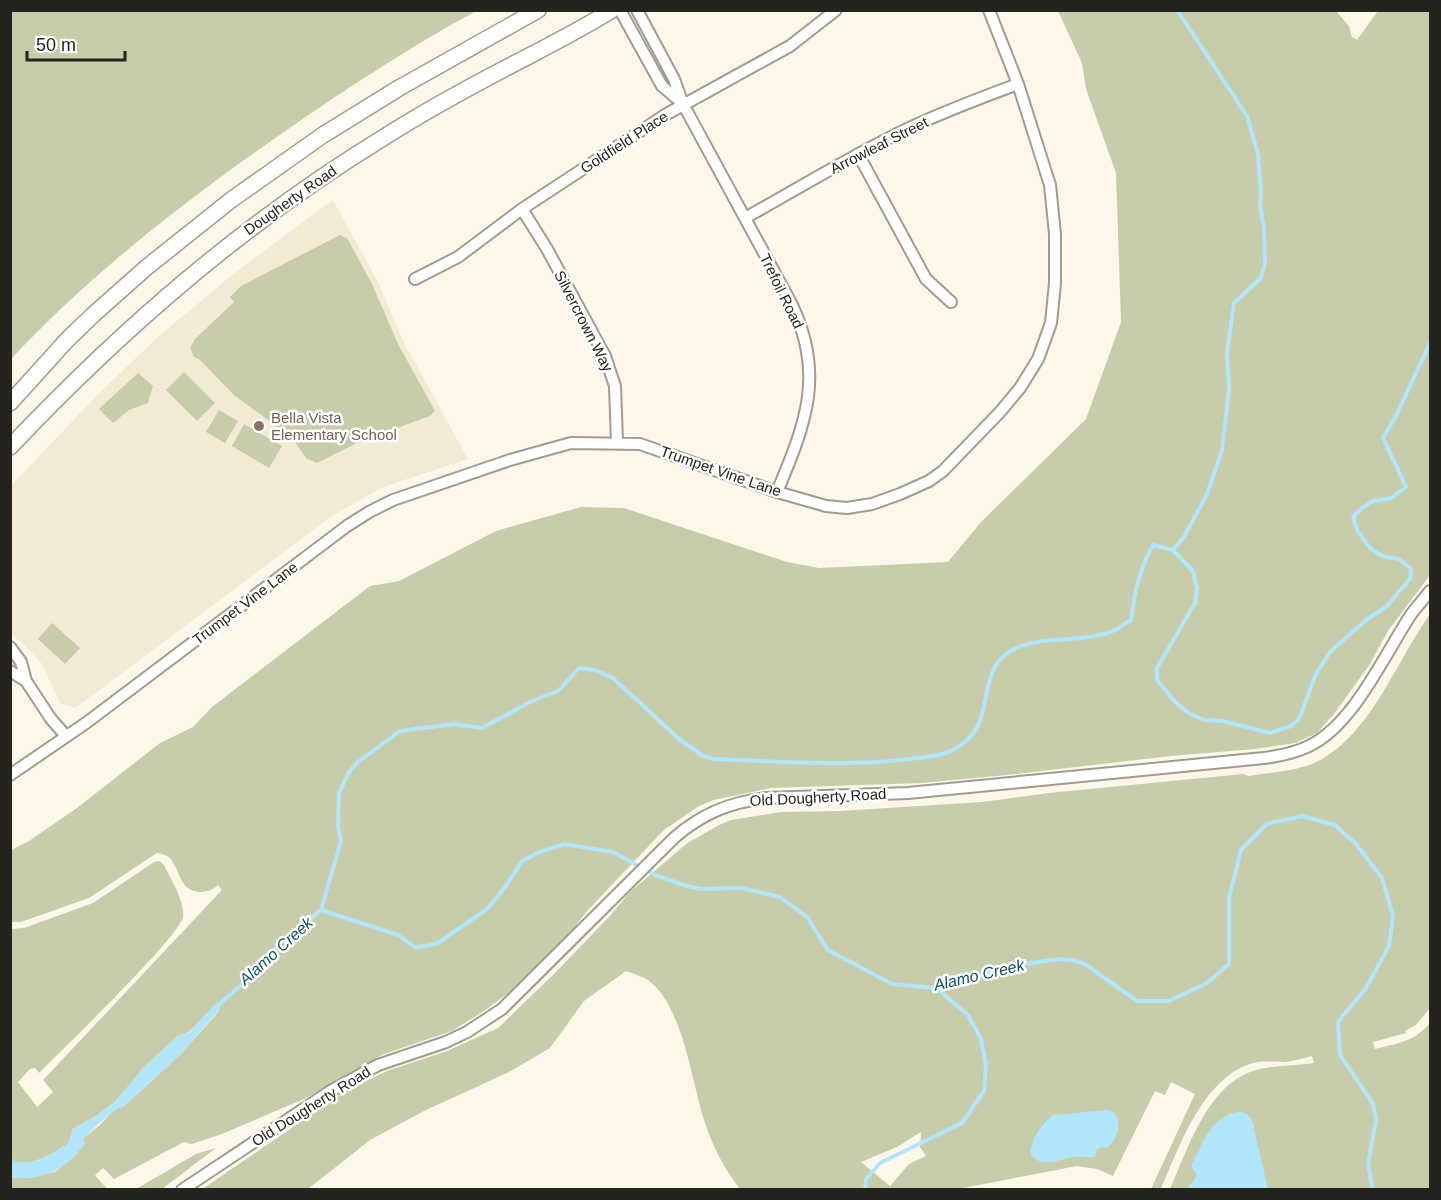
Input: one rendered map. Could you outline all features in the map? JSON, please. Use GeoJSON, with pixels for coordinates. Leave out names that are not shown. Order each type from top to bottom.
{"type":"FeatureCollection","features":[{"type":"Feature","properties":{"kind":"main road"},"geometry":{"type":"LineString","coordinates":[[10,403],[94,314],[147,267],[231,200],[323,135],[390,93],[538,10]]}},
{"type":"Feature","properties":{"kind":"main road","name":"Dougherty Road"},"geometry":{"type":"LineString","coordinates":[[10,447],[62,392],[121,336],[219,252],[277,207],[433,107],[612,10]]}},
{"type":"Feature","properties":{"kind":"street","name":"Trefoil Road"},"geometry":{"type":"LineString","coordinates":[[620,10],[662,86],[683,104]]}},
{"type":"Feature","properties":{"kind":"street","name":"Trefoil Road"},"geometry":{"type":"LineString","coordinates":[[637,10],[674,79],[683,104],[798,316],[810,362],[810,392],[801,433],[777,492]]}},
{"type":"Feature","properties":{"kind":"street","name":"Goldfield Place"},"geometry":{"type":"LineString","coordinates":[[415,279],[458,257],[522,209],[683,104],[790,46],[836,10]]}},
{"type":"Feature","properties":{"kind":"street","name":"Trumpet Vine Lane"},"geometry":{"type":"LineString","coordinates":[[10,775],[369,512],[393,500],[520,457],[571,443],[639,444],[665,451],[777,492],[826,506],[847,508],[872,504],[900,494],[929,481],[943,471],[1000,412],[1020,388],[1038,359],[1051,323],[1055,283],[1055,234],[1050,185],[1018,84],[989,10]]}},
{"type":"Feature","properties":{"kind":"street","name":"Arrowleaf Street"},"geometry":{"type":"LineString","coordinates":[[746,218],[858,154],[943,113],[1018,84]]}},
{"type":"Feature","properties":{"kind":"street"},"geometry":{"type":"LineString","coordinates":[[858,154],[926,279],[951,302]]}},
{"type":"Feature","properties":{"kind":"street","name":"Silvercrown Way"},"geometry":{"type":"LineString","coordinates":[[522,209],[547,249],[605,356],[615,386],[617,442]]}},
{"type":"Feature","properties":{"kind":"street","name":"Old Dougherty Road"},"geometry":{"type":"LineString","coordinates":[[182,1190],[329,1092],[378,1065],[446,1042],[484,1022],[502,1009],[526,986],[674,838],[702,817],[716,810],[744,801],[800,796],[908,793],[978,787],[1264,758],[1296,751],[1311,745],[1336,725],[1360,696],[1412,614],[1431,591]]}},
{"type":"Feature","properties":{"kind":"street"},"geometry":{"type":"LineString","coordinates":[[10,647],[21,662],[26,681],[51,719],[66,736]]}},
{"type":"Feature","properties":{"kind":"street"},"geometry":{"type":"LineString","coordinates":[[10,671],[26,681]]}},
{"type":"Feature","properties":{"kind":"shaded area","name":"Bella Vista Elementary School"},"geometry":{"type":"Polygon","coordinates":[[[333,200],[378,282],[402,339],[468,459],[383,487],[329,518],[75,708],[60,703],[42,664],[11,634],[10,487],[99,393],[159,336],[238,270],[333,200]]]}},
{"type":"Feature","properties":{"kind":"green space"},"geometry":{"type":"Polygon","coordinates":[[[11,10],[476,11],[391,61],[336,97],[190,200],[97,276],[11,359],[11,10]]]}},
{"type":"Feature","properties":{"kind":"green space"},"geometry":{"type":"Polygon","coordinates":[[[1058,11],[1336,11],[1349,26],[1352,37],[1357,40],[1378,11],[1430,11],[1430,575],[1388,631],[1370,664],[1334,714],[1317,733],[1295,743],[1255,749],[922,783],[771,788],[714,800],[699,806],[664,830],[588,910],[566,938],[507,994],[452,1031],[384,1054],[304,1099],[222,1134],[192,1144],[184,1142],[114,1179],[103,1168],[95,1175],[107,1189],[11,1189],[11,1178],[29,1178],[55,1172],[75,1156],[82,1139],[100,1125],[114,1109],[124,1106],[181,1054],[220,1010],[199,1022],[187,1033],[178,1036],[145,1066],[115,1102],[73,1129],[68,1144],[40,1159],[25,1163],[17,1162],[10,1159],[10,929],[24,928],[93,903],[154,862],[159,861],[164,865],[174,884],[183,911],[183,917],[177,928],[163,946],[118,994],[39,1073],[35,1068],[30,1069],[18,1082],[37,1107],[53,1092],[43,1080],[222,890],[218,885],[203,892],[193,891],[184,884],[170,858],[157,853],[89,898],[21,922],[11,922],[11,850],[29,841],[77,808],[160,743],[193,727],[212,707],[370,586],[399,581],[496,531],[581,507],[624,508],[787,562],[819,568],[948,562],[981,522],[1086,419],[1121,322],[1116,173],[1086,89],[1082,63],[1058,11]]]}},
{"type":"Feature","properties":{"kind":"green space"},"geometry":{"type":"Polygon","coordinates":[[[340,235],[347,238],[372,284],[398,344],[435,411],[430,416],[361,441],[317,463],[307,459],[291,437],[234,395],[200,360],[194,357],[190,348],[195,339],[234,302],[230,297],[241,286],[340,235]]]}},
{"type":"Feature","properties":{"kind":"green space"},"geometry":{"type":"Polygon","coordinates":[[[184,372],[215,403],[197,421],[166,390],[184,372]]]}},
{"type":"Feature","properties":{"kind":"green space"},"geometry":{"type":"Polygon","coordinates":[[[138,373],[153,386],[148,403],[129,410],[113,423],[99,409],[138,373]]]}},
{"type":"Feature","properties":{"kind":"green space"},"geometry":{"type":"Polygon","coordinates":[[[219,410],[238,421],[225,443],[206,432],[219,410]]]}},
{"type":"Feature","properties":{"kind":"green space"},"geometry":{"type":"Polygon","coordinates":[[[244,424],[282,446],[269,468],[232,446],[244,424]]]}},
{"type":"Feature","properties":{"kind":"green space"},"geometry":{"type":"Polygon","coordinates":[[[1430,614],[1430,1008],[1416,1025],[1405,1031],[1406,1033],[1373,1042],[1375,1049],[1405,1041],[1418,1034],[1430,1023],[1430,1189],[1170,1189],[1201,1121],[1223,1090],[1237,1079],[1253,1071],[1314,1063],[1312,1056],[1285,1062],[1257,1062],[1238,1069],[1222,1081],[1196,1114],[1161,1189],[1151,1189],[1195,1094],[1171,1082],[1165,1095],[1155,1091],[1113,1176],[1097,1169],[1077,1166],[958,1189],[740,1189],[724,1165],[707,1129],[684,1044],[670,1007],[648,980],[626,971],[584,1001],[550,1048],[509,1072],[424,1111],[370,1140],[308,1189],[201,1190],[347,1090],[387,1071],[447,1051],[498,1028],[554,974],[629,893],[686,844],[717,826],[731,820],[781,812],[840,811],[982,802],[1049,793],[1243,774],[1249,776],[1305,766],[1332,753],[1350,737],[1380,698],[1430,614]],[[921,1132],[897,1147],[861,1162],[890,1186],[909,1164],[926,1156],[920,1147],[921,1132]]]}},
{"type":"Feature","properties":{"kind":"green space"},"geometry":{"type":"Polygon","coordinates":[[[52,623],[80,648],[65,664],[38,639],[52,623]]]}},
{"type":"Feature","properties":{"kind":"green space"},"geometry":{"type":"Polygon","coordinates":[[[216,1148],[162,1189],[136,1189],[196,1154],[216,1148]]]}},
{"type":"Feature","properties":{"kind":"water"},"geometry":{"type":"Polygon","coordinates":[[[215,1004],[219,1005],[220,1009],[181,1054],[124,1106],[118,1108],[83,1138],[85,1144],[69,1161],[44,1175],[11,1178],[11,1159],[25,1163],[33,1161],[48,1156],[68,1144],[73,1129],[115,1102],[145,1066],[178,1036],[188,1033],[215,1004]]]}},
{"type":"Feature","properties":{"kind":"water"},"geometry":{"type":"Polygon","coordinates":[[[1107,1110],[1117,1116],[1117,1133],[1107,1148],[1097,1149],[1095,1157],[1074,1157],[1040,1162],[1031,1155],[1032,1144],[1038,1133],[1053,1115],[1107,1110]]]}},
{"type":"Feature","properties":{"kind":"water"},"geometry":{"type":"Polygon","coordinates":[[[1240,1111],[1252,1120],[1268,1189],[1188,1189],[1197,1174],[1191,1166],[1204,1139],[1221,1119],[1240,1111]]]}},
{"type":"Feature","properties":{"kind":"waterway"},"geometry":{"type":"LineString","coordinates":[[1173,550],[1184,537],[1207,494],[1222,450],[1229,389],[1227,353],[1234,303],[1261,278],[1265,263],[1258,154],[1247,116],[1177,10]]}},
{"type":"Feature","properties":{"kind":"waterway"},"geometry":{"type":"LineString","coordinates":[[321,910],[341,841],[338,825],[339,793],[349,772],[358,762],[400,731],[455,724],[482,728],[532,701],[558,691],[579,668],[595,670],[613,678],[679,739],[703,756],[713,759],[853,763],[940,755],[962,744],[978,726],[990,677],[995,666],[1014,649],[1048,640],[1096,636],[1117,629],[1131,620],[1138,581],[1153,545],[1173,550],[1193,571],[1197,588],[1195,603],[1157,668],[1157,680],[1176,703],[1190,714],[1204,720],[1223,721],[1270,733],[1291,726],[1299,719],[1316,674],[1330,652],[1366,620],[1387,606],[1410,579],[1411,569],[1399,559],[1382,556],[1371,549],[1358,532],[1353,517],[1373,501],[1391,498],[1406,487],[1383,438],[1396,416],[1430,343]]}},
{"type":"Feature","properties":{"kind":"waterway","name":"Alamo Creek"},"geometry":{"type":"LineString","coordinates":[[217,1006],[241,985],[269,953],[321,910],[398,935],[416,948],[438,943],[487,909],[506,886],[522,861],[564,844],[613,852],[655,875],[687,886],[701,889],[741,888],[780,897],[807,917],[828,950],[892,984],[935,988],[1016,965],[1059,959],[1085,964],[1137,1001],[1169,1001],[1207,983],[1229,964],[1229,898],[1241,850],[1267,824],[1302,816],[1335,825],[1356,844],[1382,878],[1393,916],[1389,946],[1366,988],[1338,1022],[1340,1055],[1373,1104],[1376,1120],[1368,1164],[1373,1190]]}},
{"type":"Feature","properties":{"kind":"waterway"},"geometry":{"type":"LineString","coordinates":[[865,1190],[866,1179],[880,1163],[962,1123],[984,1091],[986,1065],[981,1039],[968,1015],[936,988]]}},
{"type":"Feature","properties":{"kind":"place","name":"Bella Vista Elementary School"},"geometry":{"type":"Point","coordinates":[259,426]}}]}
